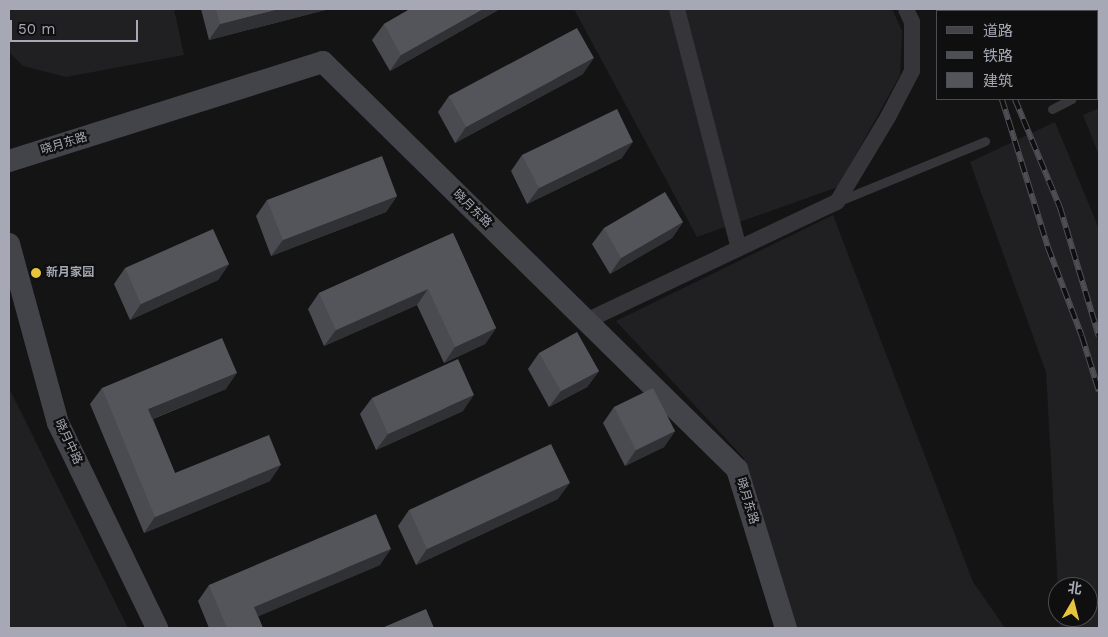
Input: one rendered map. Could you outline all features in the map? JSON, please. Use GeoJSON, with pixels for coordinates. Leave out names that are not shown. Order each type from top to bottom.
{"type":"FeatureCollection","features":[{"type":"Feature","properties":{"kind":"street"},"geometry":{"type":"LineString","coordinates":[[677,9],[739,248]]}},
{"type":"Feature","properties":{"kind":"street"},"geometry":{"type":"LineString","coordinates":[[586,321],[837,202],[912,71],[912,22],[906,9]]}},
{"type":"Feature","properties":{"kind":"street","name":"晓月东路"},"geometry":{"type":"LineString","coordinates":[[9,161],[322,62],[737,469],[786,628]]}},
{"type":"Feature","properties":{"kind":"street","name":"晓月中路"},"geometry":{"type":"LineString","coordinates":[[9,244],[58,423],[157,628]]}},
{"type":"Feature","properties":{"kind":"lane"},"geometry":{"type":"LineString","coordinates":[[1052,109],[1070,100]]}},
{"type":"Feature","properties":{"kind":"lane"},"geometry":{"type":"LineString","coordinates":[[837,202],[985,141]]}},
{"type":"Feature","properties":{"kind":"shaded area"},"geometry":{"type":"Polygon","coordinates":[[[9,9],[174,9],[184,55],[66,77],[23,66],[9,52],[9,9]]]}},
{"type":"Feature","properties":{"kind":"shaded area"},"geometry":{"type":"Polygon","coordinates":[[[574,9],[892,9],[902,31],[900,75],[838,187],[697,237],[574,9]]]}},
{"type":"Feature","properties":{"kind":"shaded area"},"geometry":{"type":"Polygon","coordinates":[[[1099,108],[1099,155],[1083,115],[1099,108]]]}},
{"type":"Feature","properties":{"kind":"shaded area"},"geometry":{"type":"Polygon","coordinates":[[[1055,122],[1099,229],[1099,628],[1060,628],[1098,627],[1098,577],[1057,577],[1046,372],[970,162],[1055,122]]]}},
{"type":"Feature","properties":{"kind":"shaded area"},"geometry":{"type":"Polygon","coordinates":[[[833,215],[973,582],[1005,628],[797,628],[743,457],[616,321],[833,215]]]}},
{"type":"Feature","properties":{"kind":"shaded area"},"geometry":{"type":"Polygon","coordinates":[[[9,388],[128,628],[9,628],[9,388]]]}},
{"type":"Feature","properties":{"kind":"building"},"geometry":{"type":"Polygon","coordinates":[[[216,9],[279,9],[220,24],[216,9]]]}},
{"type":"Feature","properties":{"kind":"building"},"geometry":{"type":"Polygon","coordinates":[[[410,9],[483,9],[401,55],[384,24],[410,9]]]}},
{"type":"Feature","properties":{"kind":"building"},"geometry":{"type":"Polygon","coordinates":[[[577,28],[594,58],[466,127],[449,96],[577,28]]]}},
{"type":"Feature","properties":{"kind":"building"},"geometry":{"type":"Polygon","coordinates":[[[617,109],[633,142],[539,188],[522,155],[617,109]]]}},
{"type":"Feature","properties":{"kind":"building"},"geometry":{"type":"Polygon","coordinates":[[[382,156],[397,196],[283,240],[267,200],[382,156]]]}},
{"type":"Feature","properties":{"kind":"building"},"geometry":{"type":"Polygon","coordinates":[[[665,192],[683,222],[621,258],[604,228],[665,192]]]}},
{"type":"Feature","properties":{"kind":"building"},"geometry":{"type":"Polygon","coordinates":[[[213,229],[229,264],[141,304],[125,268],[213,229]]]}},
{"type":"Feature","properties":{"kind":"building"},"geometry":{"type":"Polygon","coordinates":[[[453,233],[496,328],[455,347],[428,289],[336,330],[319,293],[453,233]]]}},
{"type":"Feature","properties":{"kind":"building"},"geometry":{"type":"Polygon","coordinates":[[[577,332],[599,371],[561,391],[539,353],[577,332]]]}},
{"type":"Feature","properties":{"kind":"building"},"geometry":{"type":"Polygon","coordinates":[[[222,338],[237,373],[148,409],[175,473],[269,435],[281,465],[155,517],[102,388],[222,338]]]}},
{"type":"Feature","properties":{"kind":"building"},"geometry":{"type":"Polygon","coordinates":[[[458,359],[474,395],[388,434],[372,398],[458,359]]]}},
{"type":"Feature","properties":{"kind":"building"},"geometry":{"type":"Polygon","coordinates":[[[653,388],[675,431],[636,450],[614,407],[653,388]]]}},
{"type":"Feature","properties":{"kind":"building"},"geometry":{"type":"Polygon","coordinates":[[[551,444],[570,483],[427,549],[409,510],[551,444]]]}},
{"type":"Feature","properties":{"kind":"building"},"geometry":{"type":"Polygon","coordinates":[[[376,514],[391,549],[254,607],[263,628],[227,628],[209,585],[376,514]]]}},
{"type":"Feature","properties":{"kind":"building"},"geometry":{"type":"Polygon","coordinates":[[[426,609],[434,628],[382,628],[426,609]]]}},
{"type":"Feature","properties":{"kind":"railway"},"geometry":{"type":"LineString","coordinates":[[1002,100],[1048,247],[1082,336],[1099,391]]}},
{"type":"Feature","properties":{"kind":"railway"},"geometry":{"type":"LineString","coordinates":[[1015,100],[1060,207],[1099,336]]}},
{"type":"Feature","properties":{"kind":"place","name":"新月家园"},"geometry":{"type":"Point","coordinates":[36,273]}}]}
